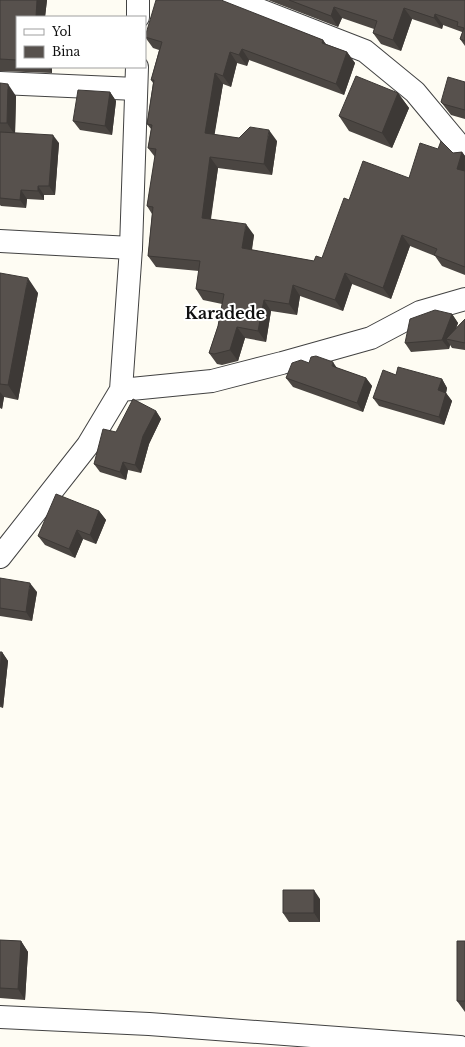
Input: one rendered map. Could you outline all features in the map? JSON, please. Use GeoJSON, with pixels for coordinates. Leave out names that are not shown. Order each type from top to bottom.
{"type":"FeatureCollection","features":[{"type":"Feature","properties":{"kind":"street"},"geometry":{"type":"LineString","coordinates":[[138,0],[138,16]]}},
{"type":"Feature","properties":{"kind":"street"},"geometry":{"type":"LineString","coordinates":[[234,0],[365,51],[415,92],[465,152]]}},
{"type":"Feature","properties":{"kind":"street"},"geometry":{"type":"LineString","coordinates":[[0,557],[88,445],[121,390],[131,248],[137,68]]}},
{"type":"Feature","properties":{"kind":"street"},"geometry":{"type":"LineString","coordinates":[[0,83],[136,89]]}},
{"type":"Feature","properties":{"kind":"street"},"geometry":{"type":"LineString","coordinates":[[0,241],[131,248]]}},
{"type":"Feature","properties":{"kind":"street"},"geometry":{"type":"LineString","coordinates":[[121,390],[212,382],[371,338],[420,312],[465,299]]}},
{"type":"Feature","properties":{"kind":"street"},"geometry":{"type":"LineString","coordinates":[[0,1016],[150,1024],[460,1047]]}},
{"type":"Feature","properties":{"kind":"building"},"geometry":{"type":"Polygon","coordinates":[[[0,0],[37,0],[36,16],[16,16],[16,60],[0,59],[0,0]]]}},
{"type":"Feature","properties":{"kind":"building"},"geometry":{"type":"Polygon","coordinates":[[[156,0],[221,0],[323,40],[322,43],[347,52],[336,84],[242,49],[239,55],[230,52],[223,76],[215,73],[205,133],[239,138],[250,127],[269,130],[264,164],[210,157],[202,218],[246,224],[242,248],[314,261],[316,256],[322,258],[344,198],[349,200],[363,161],[409,178],[420,143],[438,149],[441,141],[453,153],[462,152],[457,169],[465,171],[465,267],[434,255],[437,249],[402,235],[383,288],[345,273],[335,300],[293,285],[289,304],[264,300],[258,331],[237,327],[230,350],[214,354],[209,353],[218,326],[224,294],[196,289],[200,261],[148,256],[153,207],[147,206],[156,149],[148,148],[152,125],[147,124],[154,80],[151,80],[162,42],[146,37],[156,0]]]}},
{"type":"Feature","properties":{"kind":"building"},"geometry":{"type":"Polygon","coordinates":[[[289,0],[465,0],[465,41],[460,39],[464,28],[457,26],[458,22],[435,14],[434,18],[404,8],[393,40],[373,33],[377,21],[334,7],[331,16],[289,0]]]}},
{"type":"Feature","properties":{"kind":"building"},"geometry":{"type":"Polygon","coordinates":[[[356,76],[398,93],[382,133],[339,116],[356,76]]]}},
{"type":"Feature","properties":{"kind":"building"},"geometry":{"type":"Polygon","coordinates":[[[448,77],[465,82],[465,110],[443,104],[441,102],[448,77]]]}},
{"type":"Feature","properties":{"kind":"building"},"geometry":{"type":"Polygon","coordinates":[[[0,83],[8,84],[7,123],[0,123],[0,83]]]}},
{"type":"Feature","properties":{"kind":"building"},"geometry":{"type":"Polygon","coordinates":[[[78,90],[110,92],[105,126],[73,121],[78,90]]]}},
{"type":"Feature","properties":{"kind":"building"},"geometry":{"type":"Polygon","coordinates":[[[0,132],[53,135],[49,186],[38,186],[38,191],[21,190],[20,200],[0,198],[0,132]]]}},
{"type":"Feature","properties":{"kind":"building"},"geometry":{"type":"Polygon","coordinates":[[[0,273],[28,278],[8,385],[0,384],[0,273]]]}},
{"type":"Feature","properties":{"kind":"building"},"geometry":{"type":"Polygon","coordinates":[[[435,310],[452,314],[442,340],[405,343],[410,319],[435,310]]]}},
{"type":"Feature","properties":{"kind":"building"},"geometry":{"type":"Polygon","coordinates":[[[465,319],[465,343],[446,339],[465,319]]]}},
{"type":"Feature","properties":{"kind":"building"},"geometry":{"type":"Polygon","coordinates":[[[316,356],[333,362],[332,366],[366,378],[357,403],[286,378],[292,363],[301,360],[309,363],[311,357],[316,356]]]}},
{"type":"Feature","properties":{"kind":"building"},"geometry":{"type":"Polygon","coordinates":[[[398,367],[442,379],[438,390],[446,393],[439,417],[373,398],[383,370],[396,375],[398,367]]]}},
{"type":"Feature","properties":{"kind":"building"},"geometry":{"type":"Polygon","coordinates":[[[133,399],[156,411],[143,436],[135,465],[123,462],[120,472],[94,464],[103,429],[116,432],[133,399]]]}},
{"type":"Feature","properties":{"kind":"building"},"geometry":{"type":"Polygon","coordinates":[[[56,494],[99,511],[90,535],[77,530],[69,549],[38,536],[56,494]]]}},
{"type":"Feature","properties":{"kind":"building"},"geometry":{"type":"Polygon","coordinates":[[[0,578],[30,583],[26,612],[0,608],[0,578]]]}},
{"type":"Feature","properties":{"kind":"building"},"geometry":{"type":"Polygon","coordinates":[[[0,652],[2,652],[0,670],[0,652]]]}},
{"type":"Feature","properties":{"kind":"building"},"geometry":{"type":"Polygon","coordinates":[[[283,890],[314,890],[314,913],[283,913],[283,890]]]}},
{"type":"Feature","properties":{"kind":"building"},"geometry":{"type":"Polygon","coordinates":[[[0,940],[21,941],[18,989],[0,988],[0,940]]]}},
{"type":"Feature","properties":{"kind":"building"},"geometry":{"type":"Polygon","coordinates":[[[457,941],[465,941],[465,1001],[457,1001],[457,941]]]}},
{"type":"Feature","properties":{"kind":"district","name":"Karadede"},"geometry":{"type":"Point","coordinates":[225,313]}}]}
